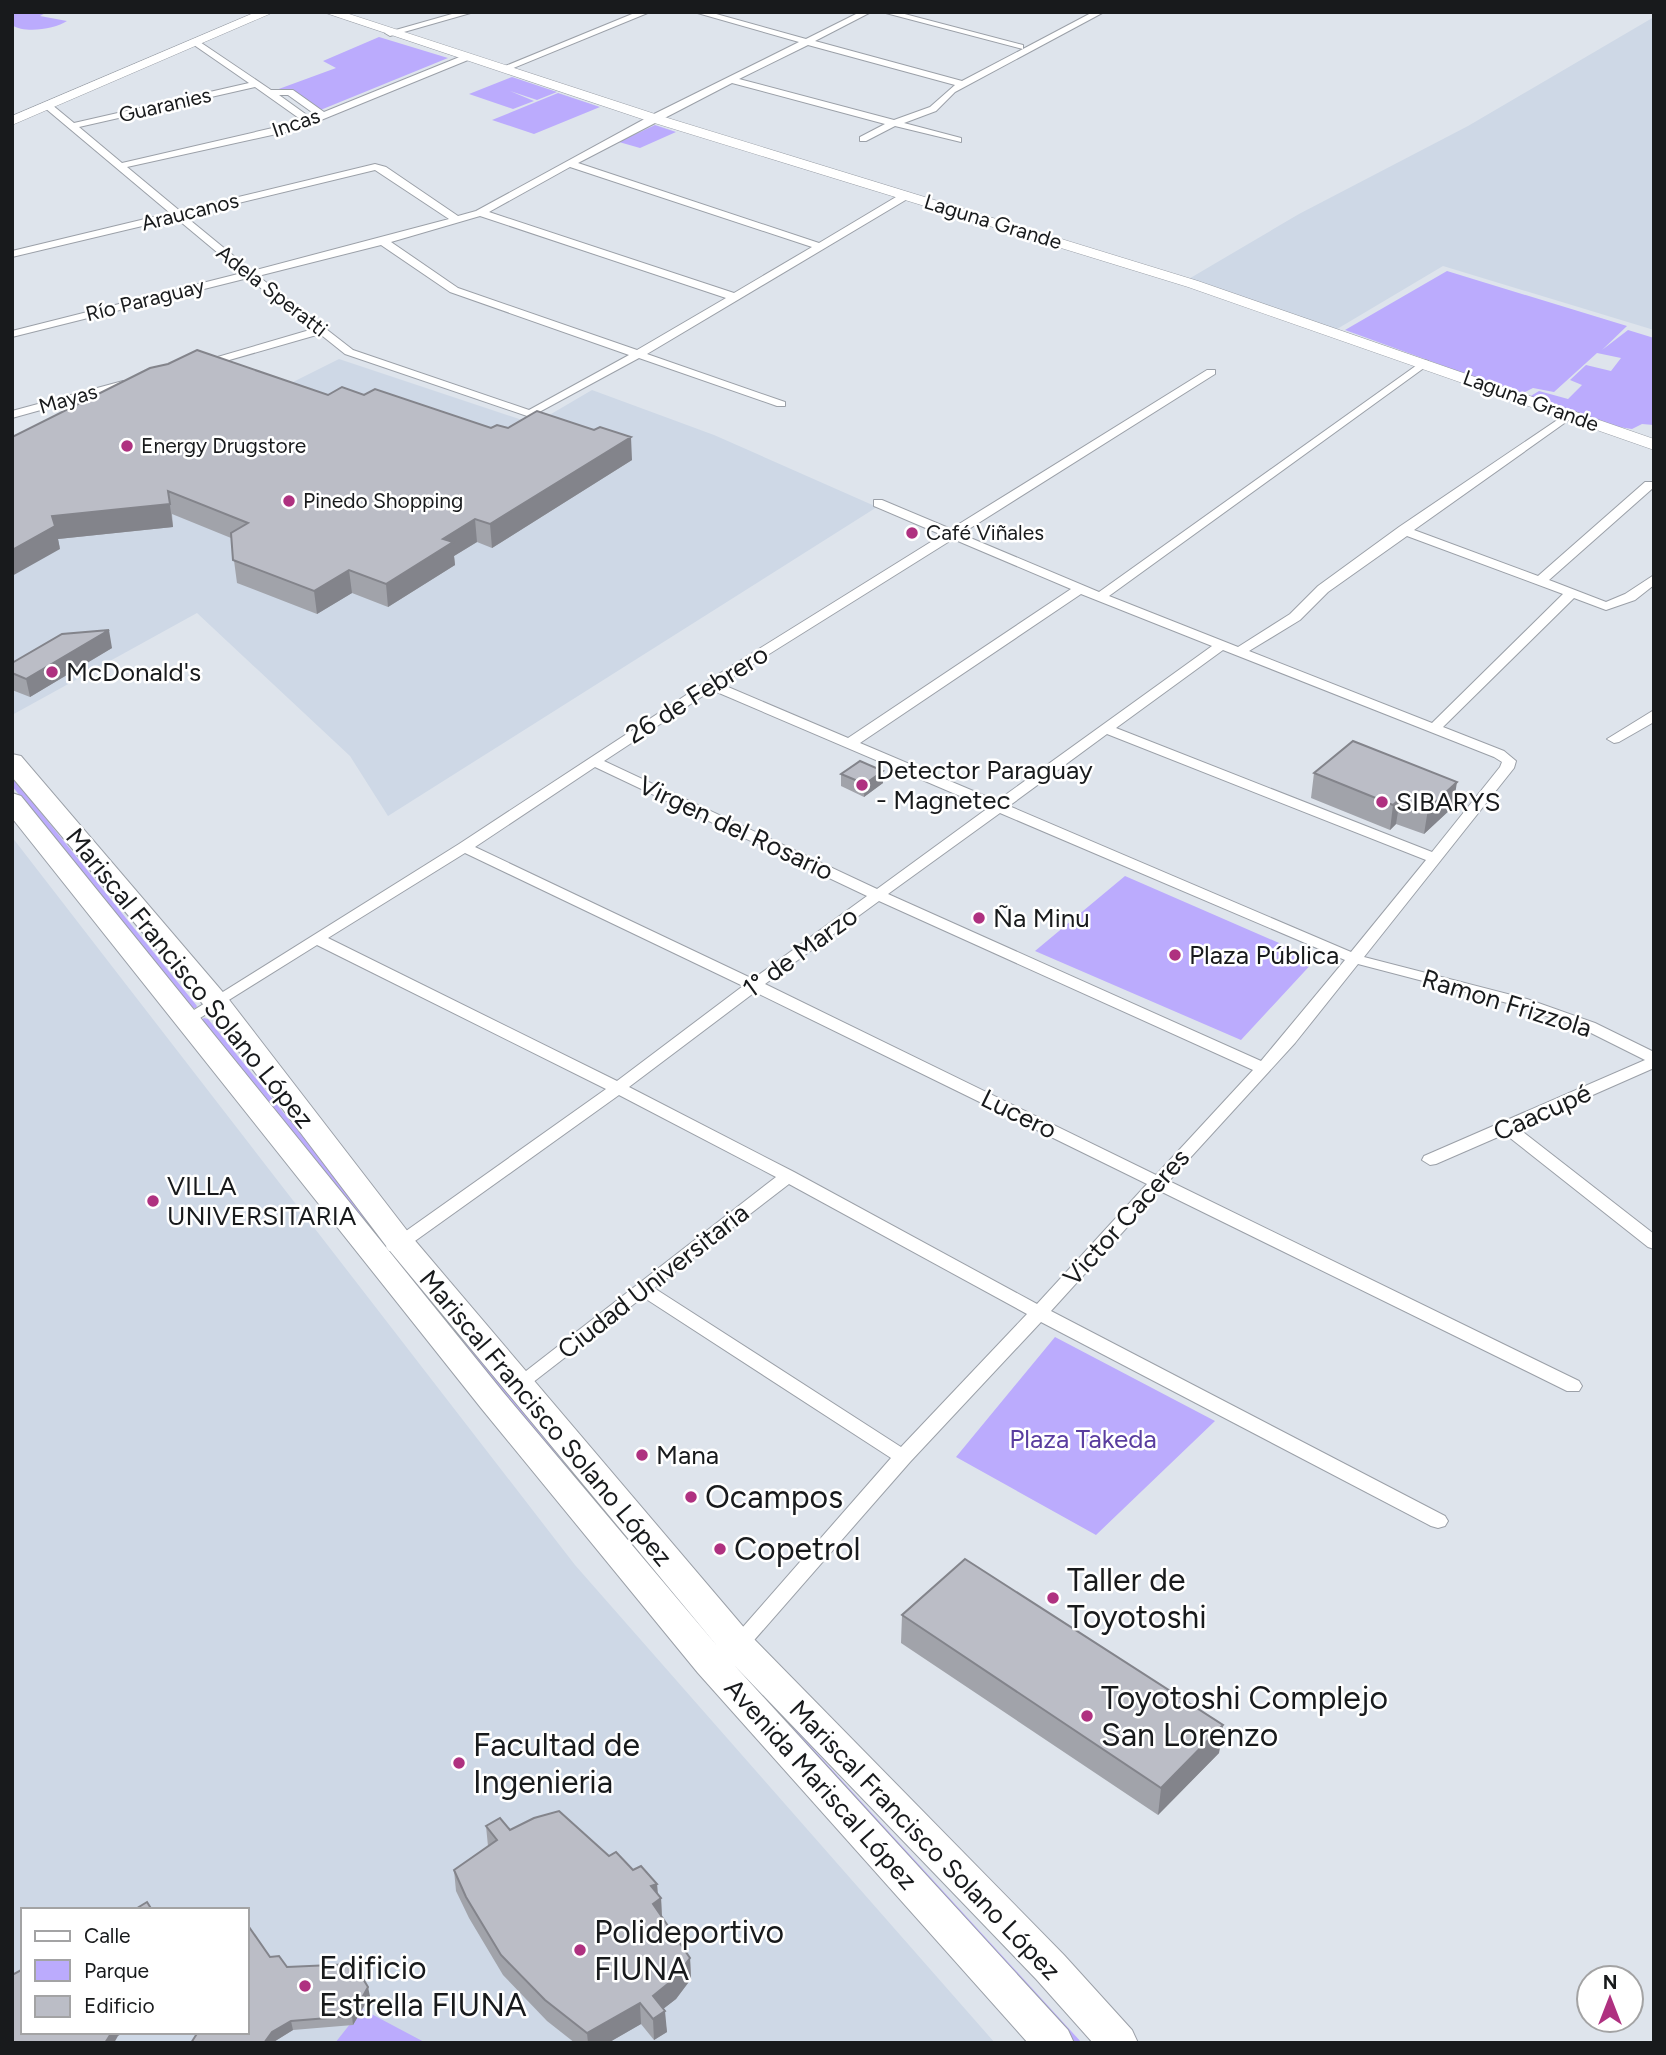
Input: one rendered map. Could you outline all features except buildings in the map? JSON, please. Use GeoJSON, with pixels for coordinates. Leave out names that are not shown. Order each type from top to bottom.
{"type":"FeatureCollection","features":[{"type":"Feature","properties":{"kind":"highway","name":"Mariscal Francisco Solano López"},"geometry":{"type":"LineString","coordinates":[[12,761],[217,1003],[389,1250],[517,1385],[725,1655],[1050,1967],[1118,2043]]}},
{"type":"Feature","properties":{"kind":"highway","name":"Avenida Mariscal López"},"geometry":{"type":"LineString","coordinates":[[12,801],[186,1020],[389,1250],[492,1400],[725,1655],[1054,2043]]}},
{"type":"Feature","properties":{"kind":"main road"},"geometry":{"type":"LineString","coordinates":[[12,121],[268,12]]}},
{"type":"Feature","properties":{"kind":"main road","name":"Laguna Grande"},"geometry":{"type":"LineString","coordinates":[[329,12],[653,118],[1193,284],[1654,445]]}},
{"type":"Feature","properties":{"kind":"street"},"geometry":{"type":"LineString","coordinates":[[390,33],[470,12]]}},
{"type":"Feature","properties":{"kind":"street"},"geometry":{"type":"LineString","coordinates":[[503,69],[646,12]]}},
{"type":"Feature","properties":{"kind":"street"},"geometry":{"type":"LineString","coordinates":[[698,12],[962,84]]}},
{"type":"Feature","properties":{"kind":"street","name":"Río Paraguay"},"geometry":{"type":"LineString","coordinates":[[12,334],[383,241],[480,213],[653,118],[867,12]]}},
{"type":"Feature","properties":{"kind":"street"},"geometry":{"type":"LineString","coordinates":[[886,12],[1020,47]]}},
{"type":"Feature","properties":{"kind":"street"},"geometry":{"type":"LineString","coordinates":[[1082,12],[1097,14]]}},
{"type":"Feature","properties":{"kind":"street"},"geometry":{"type":"LineString","coordinates":[[863,139],[894,123],[933,109],[962,84],[1097,14]]}},
{"type":"Feature","properties":{"kind":"street"},"geometry":{"type":"LineString","coordinates":[[197,43],[308,120]]}},
{"type":"Feature","properties":{"kind":"street","name":"Incas"},"geometry":{"type":"LineString","coordinates":[[120,166],[296,127],[465,58]]}},
{"type":"Feature","properties":{"kind":"street"},"geometry":{"type":"LineString","coordinates":[[729,79],[958,140]]}},
{"type":"Feature","properties":{"kind":"street","name":"Guaranies"},"geometry":{"type":"LineString","coordinates":[[72,126],[257,84]]}},
{"type":"Feature","properties":{"kind":"street"},"geometry":{"type":"LineString","coordinates":[[270,93],[290,93],[323,114]]}},
{"type":"Feature","properties":{"kind":"street","name":"Adela Speratti"},"geometry":{"type":"LineString","coordinates":[[48,106],[249,274],[349,352],[530,414],[639,354]]}},
{"type":"Feature","properties":{"kind":"street"},"geometry":{"type":"LineString","coordinates":[[569,164],[819,246]]}},
{"type":"Feature","properties":{"kind":"street","name":"Araucanos"},"geometry":{"type":"LineString","coordinates":[[14,251],[178,215],[368,168],[382,169],[458,221]]}},
{"type":"Feature","properties":{"kind":"street"},"geometry":{"type":"LineString","coordinates":[[639,354],[905,196]]}},
{"type":"Feature","properties":{"kind":"street"},"geometry":{"type":"LineString","coordinates":[[480,213],[734,297]]}},
{"type":"Feature","properties":{"kind":"street"},"geometry":{"type":"LineString","coordinates":[[383,241],[454,290],[781,404]]}},
{"type":"Feature","properties":{"kind":"street"},"geometry":{"type":"LineString","coordinates":[[185,372],[205,363],[323,331]]}},
{"type":"Feature","properties":{"kind":"street"},"geometry":{"type":"LineString","coordinates":[[1100,597],[1424,363]]}},
{"type":"Feature","properties":{"kind":"street","name":"26 de Febrero"},"geometry":{"type":"LineString","coordinates":[[186,1020],[464,847],[711,685],[1211,372]]}},
{"type":"Feature","properties":{"kind":"street","name":"Mayas"},"geometry":{"type":"LineString","coordinates":[[12,415],[123,384]]}},
{"type":"Feature","properties":{"kind":"street"},"geometry":{"type":"LineString","coordinates":[[1238,652],[1295,617],[1323,589],[1403,530],[1569,415]]}},
{"type":"Feature","properties":{"kind":"street"},"geometry":{"type":"LineString","coordinates":[[1540,581],[1649,485]]}},
{"type":"Feature","properties":{"kind":"street"},"geometry":{"type":"LineString","coordinates":[[878,503],[1080,589],[1434,729],[1571,594]]}},
{"type":"Feature","properties":{"kind":"street"},"geometry":{"type":"LineString","coordinates":[[1403,530],[1606,606],[1630,597],[1654,579]]}},
{"type":"Feature","properties":{"kind":"street"},"geometry":{"type":"LineString","coordinates":[[851,743],[1080,589]]}},
{"type":"Feature","properties":{"kind":"street","name":"1° de Marzo"},"geometry":{"type":"LineString","coordinates":[[389,1250],[618,1088],[754,985],[1221,645]]}},
{"type":"Feature","properties":{"kind":"street","name":"Ramon Frizzola"},"geometry":{"type":"LineString","coordinates":[[711,685],[1355,959],[1521,1002],[1589,1026],[1654,1060]]}},
{"type":"Feature","properties":{"kind":"street"},"geometry":{"type":"LineString","coordinates":[[1614,739],[1643,724],[1654,714]]}},
{"type":"Feature","properties":{"kind":"street"},"geometry":{"type":"LineString","coordinates":[[1106,729],[1434,858]]}},
{"type":"Feature","properties":{"kind":"street","name":"Victor Caceres"},"geometry":{"type":"LineString","coordinates":[[725,1655],[1263,1068],[1355,959],[1507,768],[1509,761],[1499,754],[1434,729]]}},
{"type":"Feature","properties":{"kind":"street","name":"Virgen del Rosario"},"geometry":{"type":"LineString","coordinates":[[593,761],[878,895],[1263,1068]]}},
{"type":"Feature","properties":{"kind":"street","name":"Lucero"},"geometry":{"type":"LineString","coordinates":[[464,847],[754,985],[1573,1386]]}},
{"type":"Feature","properties":{"kind":"street"},"geometry":{"type":"LineString","coordinates":[[317,939],[618,1088],[788,1176],[1039,1313],[1438,1521]]}},
{"type":"Feature","properties":{"kind":"street","name":"Caacupé"},"geometry":{"type":"LineString","coordinates":[[1430,1160],[1507,1128],[1654,1060]]}},
{"type":"Feature","properties":{"kind":"street"},"geometry":{"type":"LineString","coordinates":[[1507,1128],[1654,1243]]}},
{"type":"Feature","properties":{"kind":"street","name":"Ciudad Universitaria"},"geometry":{"type":"LineString","coordinates":[[517,1385],[788,1176]]}},
{"type":"Feature","properties":{"kind":"street"},"geometry":{"type":"LineString","coordinates":[[643,1289],[904,1457]]}},
{"type":"Feature","properties":{"kind":"shaded area"},"geometry":{"type":"Polygon","coordinates":[[[1654,17],[1654,330],[1443,266],[1332,332],[1187,280],[1299,214],[1468,126],[1654,17]]]}},
{"type":"Feature","properties":{"kind":"shaded area"},"geometry":{"type":"Polygon","coordinates":[[[339,359],[534,424],[592,390],[714,435],[877,507],[388,816],[350,756],[197,613],[12,715],[12,461],[263,397],[339,359]]]}},
{"type":"Feature","properties":{"kind":"shaded area","name":"VILLA UNIVERSITARIA"},"geometry":{"type":"Polygon","coordinates":[[[12,837],[575,1565],[995,2043],[12,2043],[12,837]]]}},
{"type":"Feature","properties":{"kind":"green space"},"geometry":{"type":"Polygon","coordinates":[[[12,12],[47,12],[40,16],[67,21],[48,28],[24,29],[12,25],[12,12]]]}},
{"type":"Feature","properties":{"kind":"green space"},"geometry":{"type":"Polygon","coordinates":[[[379,37],[448,58],[318,111],[276,90],[336,68],[323,61],[379,37]]]}},
{"type":"Feature","properties":{"kind":"green space"},"geometry":{"type":"Polygon","coordinates":[[[512,77],[557,92],[537,100],[510,91],[534,101],[513,109],[469,94],[512,77]]]}},
{"type":"Feature","properties":{"kind":"green space"},"geometry":{"type":"Polygon","coordinates":[[[558,93],[600,107],[534,134],[492,120],[558,93]]]}},
{"type":"Feature","properties":{"kind":"green space"},"geometry":{"type":"Polygon","coordinates":[[[655,125],[676,132],[640,148],[619,142],[655,125]]]}},
{"type":"Feature","properties":{"kind":"green space"},"geometry":{"type":"Polygon","coordinates":[[[1447,271],[1627,326],[1602,350],[1628,330],[1654,338],[1654,425],[1642,424],[1632,429],[1612,426],[1529,397],[1539,391],[1568,399],[1582,385],[1570,380],[1586,365],[1611,371],[1621,358],[1597,353],[1554,392],[1533,388],[1521,394],[1345,330],[1447,271]]]}},
{"type":"Feature","properties":{"kind":"green space"},"geometry":{"type":"Polygon","coordinates":[[[12,777],[196,1008],[191,1008],[12,786],[12,777]]]}},
{"type":"Feature","properties":{"kind":"green space","name":"Plaza Pública"},"geometry":{"type":"Polygon","coordinates":[[[1125,876],[1316,959],[1241,1040],[1035,951],[1125,876]]]}},
{"type":"Feature","properties":{"kind":"green space"},"geometry":{"type":"Polygon","coordinates":[[[208,1019],[382,1235],[381,1238],[377,1238],[201,1020],[208,1019]]]}},
{"type":"Feature","properties":{"kind":"green space"},"geometry":{"type":"Polygon","coordinates":[[[399,1263],[700,1622],[657,1574],[644,1566],[399,1263]]]}},
{"type":"Feature","properties":{"kind":"green space","name":"Plaza Takeda"},"geometry":{"type":"Polygon","coordinates":[[[1055,1337],[1215,1421],[1096,1535],[956,1457],[1055,1337]]]}},
{"type":"Feature","properties":{"kind":"green space"},"geometry":{"type":"Polygon","coordinates":[[[736,1667],[739,1668],[1082,2043],[1069,2043],[736,1667]]]}},
{"type":"Feature","properties":{"kind":"green space"},"geometry":{"type":"Polygon","coordinates":[[[362,2009],[426,2043],[335,2043],[362,2009]]]}},
{"type":"Feature","properties":{"kind":"place","name":"Energy Drugstore"},"geometry":{"type":"Point","coordinates":[127,446]}},
{"type":"Feature","properties":{"kind":"place","name":"Pinedo Shopping"},"geometry":{"type":"Point","coordinates":[289,501]}},
{"type":"Feature","properties":{"kind":"place","name":"Café Viñales"},"geometry":{"type":"Point","coordinates":[912,533]}},
{"type":"Feature","properties":{"kind":"place","name":"McDonald's"},"geometry":{"type":"Point","coordinates":[52,672]}},
{"type":"Feature","properties":{"kind":"place","name":"Detector Paraguay - Magnetec"},"geometry":{"type":"Point","coordinates":[862,785]}},
{"type":"Feature","properties":{"kind":"place","name":"SIBARYS"},"geometry":{"type":"Point","coordinates":[1382,802]}},
{"type":"Feature","properties":{"kind":"place","name":"Ña Minu"},"geometry":{"type":"Point","coordinates":[979,918]}},
{"type":"Feature","properties":{"kind":"place","name":"Plaza Pública"},"geometry":{"type":"Point","coordinates":[1175,955]}},
{"type":"Feature","properties":{"kind":"place","name":"VILLA UNIVERSITARIA"},"geometry":{"type":"Point","coordinates":[153,1201]}},
{"type":"Feature","properties":{"kind":"place","name":"Mana"},"geometry":{"type":"Point","coordinates":[642,1455]}},
{"type":"Feature","properties":{"kind":"place","name":"Ocampos"},"geometry":{"type":"Point","coordinates":[691,1497]}},
{"type":"Feature","properties":{"kind":"place","name":"Copetrol"},"geometry":{"type":"Point","coordinates":[720,1549]}},
{"type":"Feature","properties":{"kind":"place","name":"Taller de Toyotoshi"},"geometry":{"type":"Point","coordinates":[1053,1598]}},
{"type":"Feature","properties":{"kind":"place","name":"Toyotoshi Complejo San Lorenzo"},"geometry":{"type":"Point","coordinates":[1087,1716]}},
{"type":"Feature","properties":{"kind":"place","name":"Facultad de Ingenieria"},"geometry":{"type":"Point","coordinates":[459,1763]}},
{"type":"Feature","properties":{"kind":"place","name":"Polideportivo FIUNA"},"geometry":{"type":"Point","coordinates":[580,1950]}},
{"type":"Feature","properties":{"kind":"place","name":"Edificio Estrella FIUNA"},"geometry":{"type":"Point","coordinates":[305,1986]}}]}
